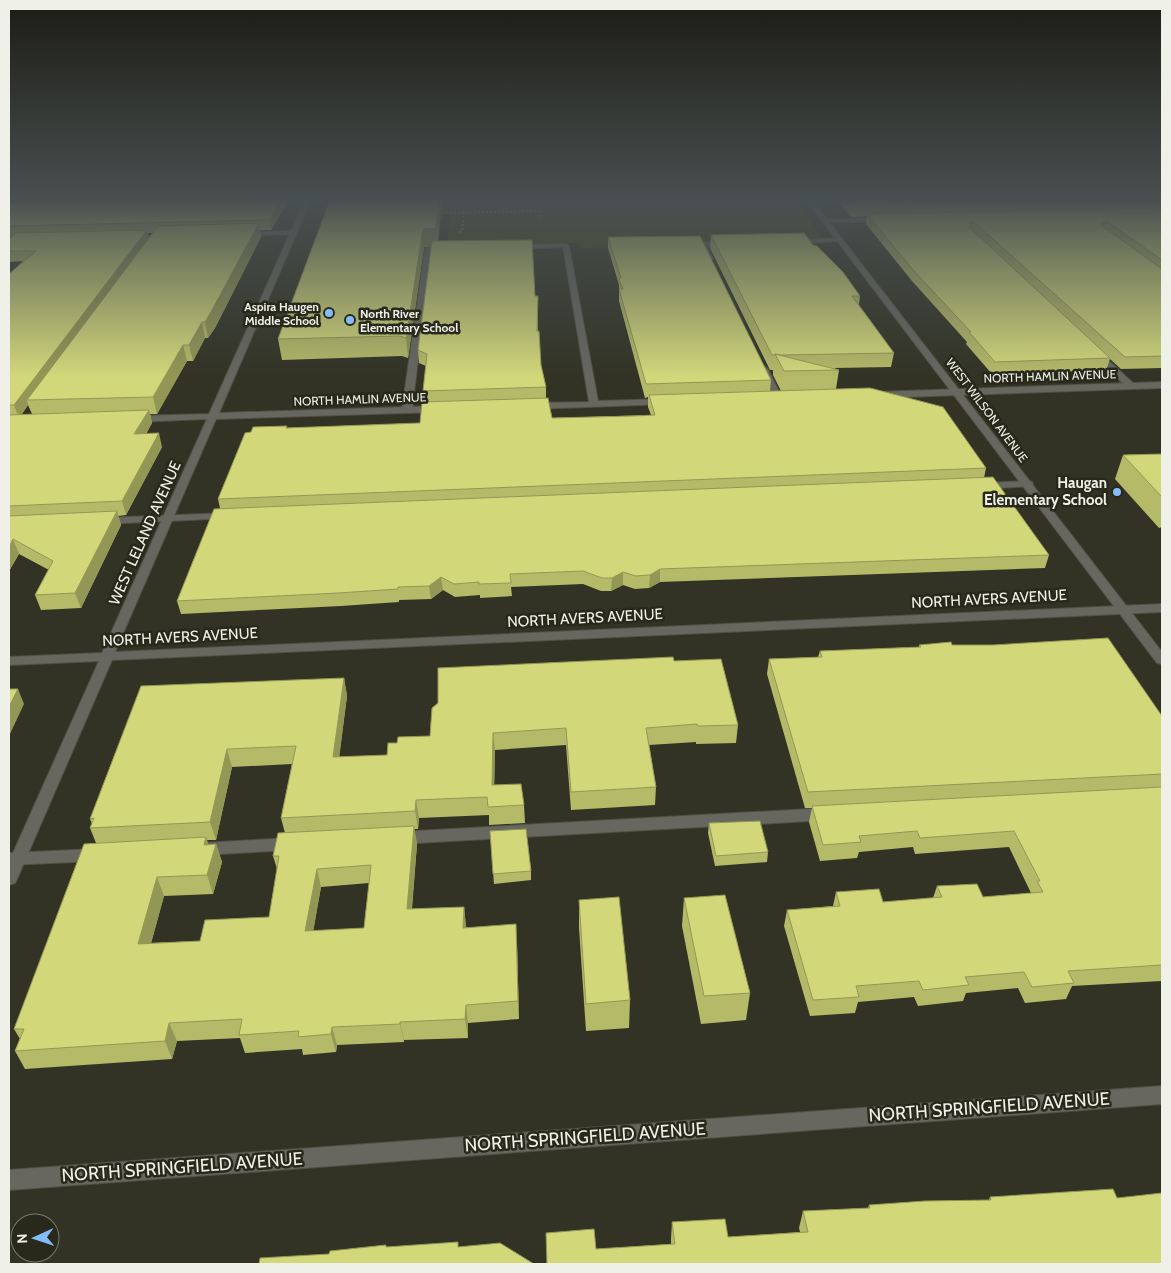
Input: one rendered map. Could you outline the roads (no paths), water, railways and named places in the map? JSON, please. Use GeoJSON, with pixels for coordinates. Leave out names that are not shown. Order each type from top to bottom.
{"type":"FeatureCollection","features":[{"type":"Feature","properties":{"kind":"street","name":"WEST LELAND AVENUE"},"geometry":{"type":"LineString","coordinates":[[9,879],[13,859],[168,518],[281,259]]}},
{"type":"Feature","properties":{"kind":"street"},"geometry":{"type":"LineString","coordinates":[[407,410],[427,259]]}},
{"type":"Feature","properties":{"kind":"street"},"geometry":{"type":"LineString","coordinates":[[568,259],[594,404]]}},
{"type":"Feature","properties":{"kind":"street"},"geometry":{"type":"LineString","coordinates":[[711,259],[716,270]]}},
{"type":"Feature","properties":{"kind":"street","name":"WEST WILSON AVENUE"},"geometry":{"type":"LineString","coordinates":[[855,259],[1162,660]]}},
{"type":"Feature","properties":{"kind":"street"},"geometry":{"type":"LineString","coordinates":[[1088,347],[1131,386]]}},
{"type":"Feature","properties":{"kind":"street"},"geometry":{"type":"LineString","coordinates":[[759,358],[778,398]]}},
{"type":"Feature","properties":{"kind":"street","name":"NORTH HAMLIN AVENUE"},"geometry":{"type":"LineString","coordinates":[[865,395],[1162,385]]}},
{"type":"Feature","properties":{"kind":"street"},"geometry":{"type":"LineString","coordinates":[[521,406],[673,401]]}},
{"type":"Feature","properties":{"kind":"street","name":"NORTH HAMLIN AVENUE"},"geometry":{"type":"LineString","coordinates":[[130,419],[445,409]]}},
{"type":"Feature","properties":{"kind":"street"},"geometry":{"type":"LineString","coordinates":[[970,487],[1028,484]]}},
{"type":"Feature","properties":{"kind":"street"},"geometry":{"type":"LineString","coordinates":[[87,522],[237,516]]}},
{"type":"Feature","properties":{"kind":"street","name":"NORTH AVERS AVENUE"},"geometry":{"type":"LineString","coordinates":[[9,661],[1162,608]]}},
{"type":"Feature","properties":{"kind":"street"},"geometry":{"type":"LineString","coordinates":[[384,839],[843,813]]}},
{"type":"Feature","properties":{"kind":"street"},"geometry":{"type":"LineString","coordinates":[[184,850],[304,843]]}},
{"type":"Feature","properties":{"kind":"street"},"geometry":{"type":"LineString","coordinates":[[13,859],[115,854]]}},
{"type":"Feature","properties":{"kind":"street","name":"NORTH SPRINGFIELD AVENUE"},"geometry":{"type":"LineString","coordinates":[[9,1180],[1162,1095]]}},
{"type":"Feature","properties":{"kind":"place","name":"Aspira Haugen Middle School"},"geometry":{"type":"Point","coordinates":[329,313]}},
{"type":"Feature","properties":{"kind":"place","name":"North River Elementary School"},"geometry":{"type":"Point","coordinates":[350,320]}},
{"type":"Feature","properties":{"kind":"place","name":"Haugan Elementary School"},"geometry":{"type":"Point","coordinates":[1117,492]}}]}
